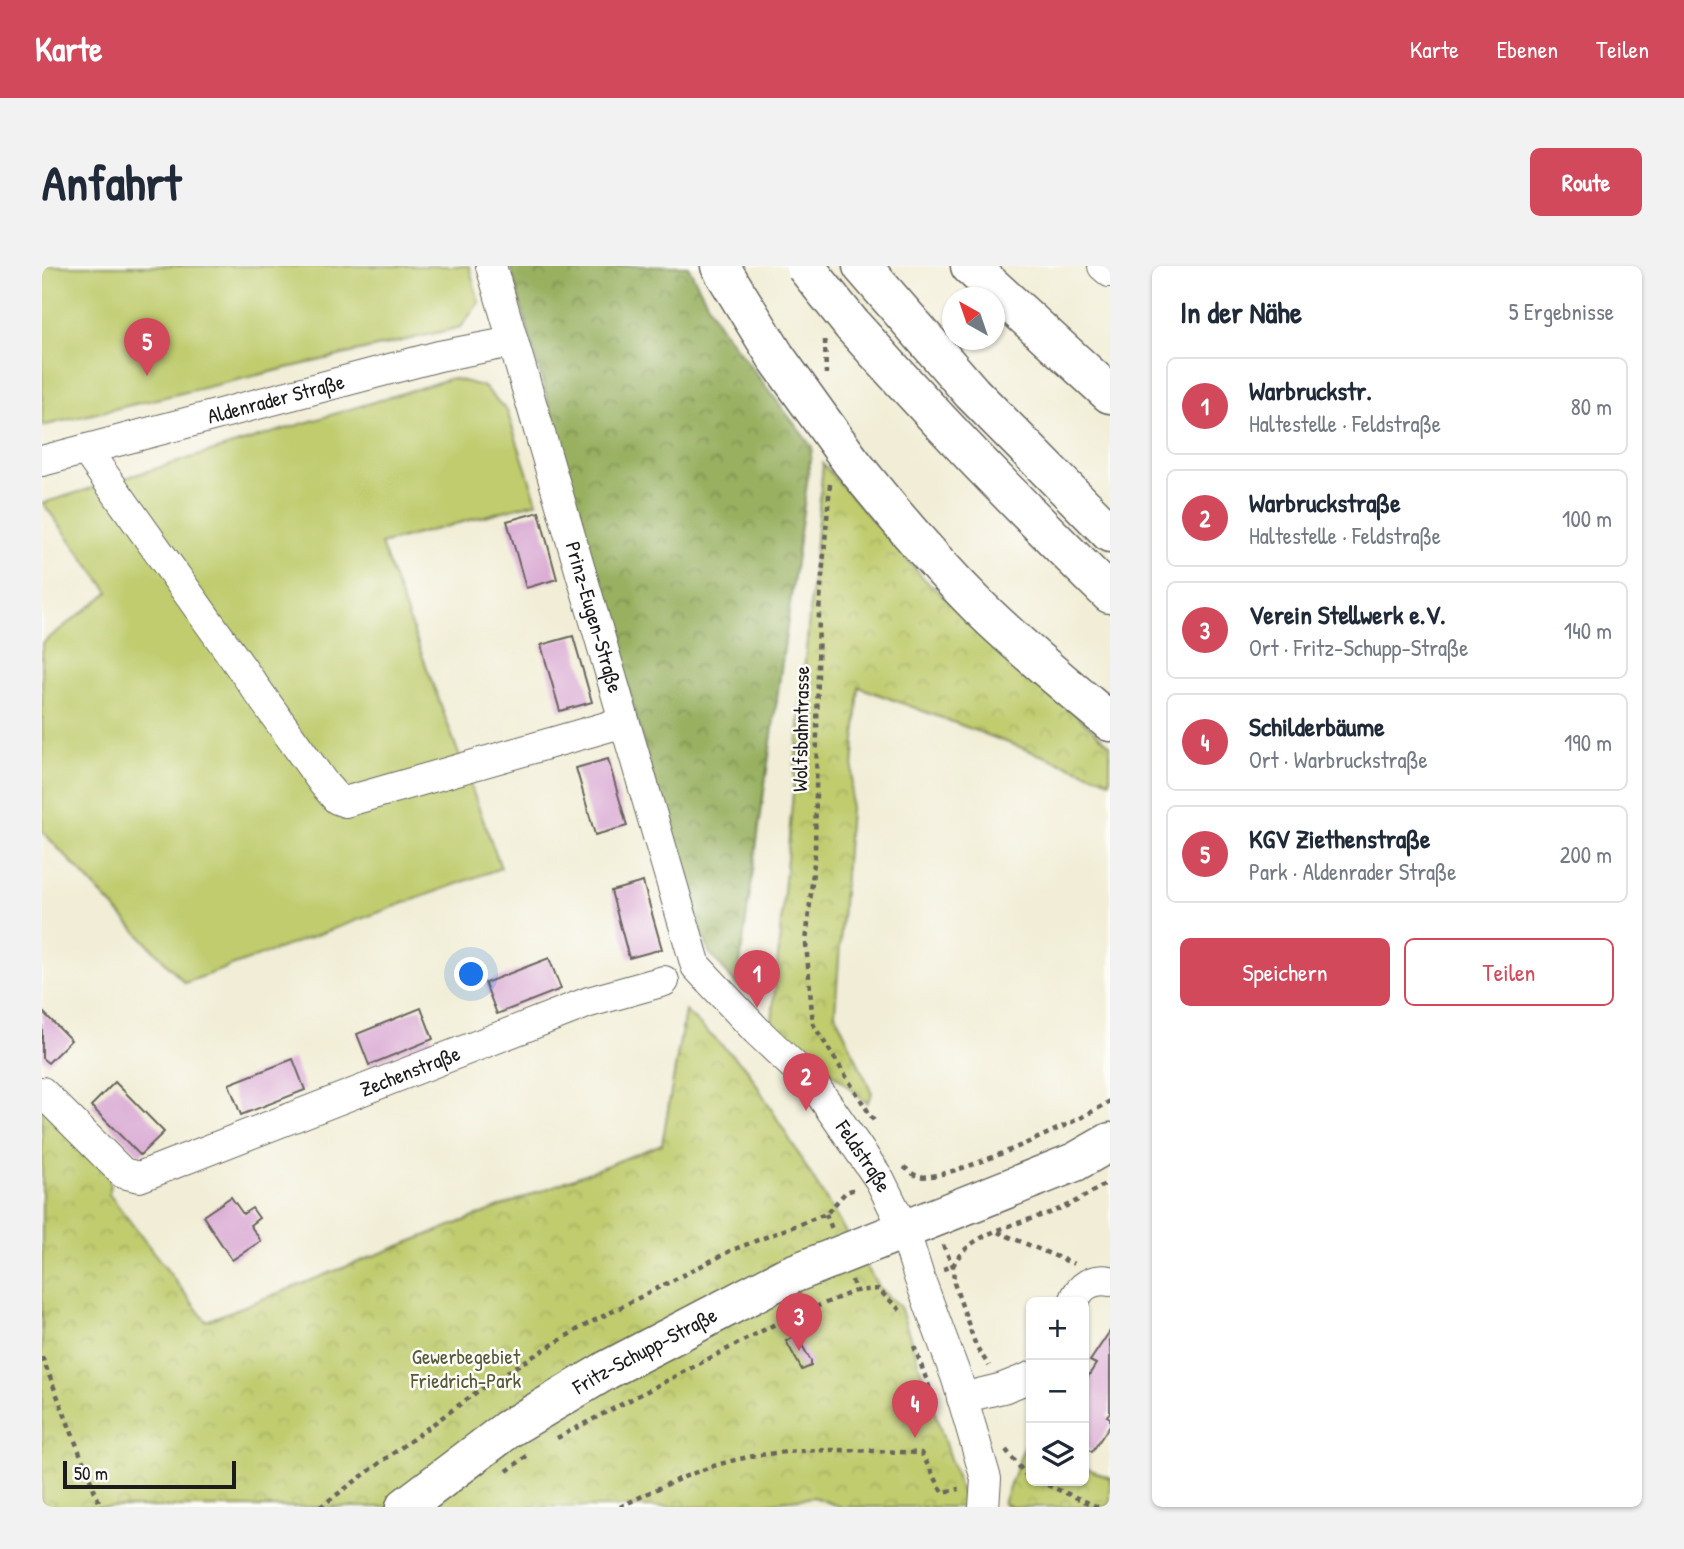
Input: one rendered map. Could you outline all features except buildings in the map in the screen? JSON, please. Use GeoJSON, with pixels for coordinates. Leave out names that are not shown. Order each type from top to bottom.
{"type":"FeatureCollection","features":[{"type":"Feature","properties":{"kind":"main road"},"geometry":{"type":"LineString","coordinates":[[720,266],[776,357],[840,471],[891,511],[981,608],[1042,665],[1110,722]]}},
{"type":"Feature","properties":{"kind":"main road"},"geometry":{"type":"LineString","coordinates":[[805,266],[839,329],[938,421],[1027,514],[1110,594]]}},
{"type":"Feature","properties":{"kind":"main road"},"geometry":{"type":"LineString","coordinates":[[862,266],[972,393],[1110,533]]}},
{"type":"Feature","properties":{"kind":"main road"},"geometry":{"type":"LineString","coordinates":[[970,266],[1110,394]]}},
{"type":"Feature","properties":{"kind":"main road","name":"Fritz-Schupp-Straße"},"geometry":{"type":"LineString","coordinates":[[405,1507],[508,1429],[607,1370],[785,1277],[1075,1162],[1110,1142]]}},
{"type":"Feature","properties":{"kind":"street","name":"Prinz-Eugen-Straße"},"geometry":{"type":"LineString","coordinates":[[491,266],[696,966]]}},
{"type":"Feature","properties":{"kind":"street"},"geometry":{"type":"LineString","coordinates":[[1103,266],[1110,272]]}},
{"type":"Feature","properties":{"kind":"street","name":"Aldenrader Straße"},"geometry":{"type":"LineString","coordinates":[[42,461],[439,356],[512,342]]}},
{"type":"Feature","properties":{"kind":"street"},"geometry":{"type":"LineString","coordinates":[[86,450],[324,785],[337,799],[345,802],[624,722]]}},
{"type":"Feature","properties":{"kind":"street","name":"Feldstraße"},"geometry":{"type":"LineString","coordinates":[[696,966],[757,1031],[814,1085],[880,1180],[904,1229],[919,1278],[949,1404],[985,1493]]}},
{"type":"Feature","properties":{"kind":"street","name":"Zechenstraße"},"geometry":{"type":"LineString","coordinates":[[42,1092],[123,1173],[139,1177],[589,1002],[664,981]]}},
{"type":"Feature","properties":{"kind":"street"},"geometry":{"type":"LineString","coordinates":[[1076,1297],[1084,1286],[1102,1281]]}},
{"type":"Feature","properties":{"kind":"street"},"geometry":{"type":"LineString","coordinates":[[949,1404],[1026,1379]]}},
{"type":"Feature","properties":{"kind":"path"},"geometry":{"type":"LineString","coordinates":[[827,387],[839,329]]}},
{"type":"Feature","properties":{"kind":"path","name":"Wolfsbahntrasse"},"geometry":{"type":"LineString","coordinates":[[840,471],[819,611],[816,852],[806,943],[813,1024],[882,1134]]}},
{"type":"Feature","properties":{"kind":"path"},"geometry":{"type":"LineString","coordinates":[[903,1167],[918,1177],[936,1176],[1009,1152],[1110,1101]]}},
{"type":"Feature","properties":{"kind":"path"},"geometry":{"type":"LineString","coordinates":[[1003,1388],[976,1346],[954,1283],[953,1266],[958,1255],[979,1238],[1060,1209],[1110,1181]]}},
{"type":"Feature","properties":{"kind":"path"},"geometry":{"type":"LineString","coordinates":[[320,1507],[489,1383],[580,1328],[732,1250],[826,1214],[855,1291]]}},
{"type":"Feature","properties":{"kind":"path"},"geometry":{"type":"LineString","coordinates":[[998,1232],[1077,1265],[1102,1281]]}},
{"type":"Feature","properties":{"kind":"path"},"geometry":{"type":"LineString","coordinates":[[551,1441],[781,1321],[855,1291],[878,1289],[953,1266]]}},
{"type":"Feature","properties":{"kind":"path"},"geometry":{"type":"LineString","coordinates":[[878,1289],[901,1309],[905,1319]]}},
{"type":"Feature","properties":{"kind":"path"},"geometry":{"type":"LineString","coordinates":[[912,1339],[949,1404]]}},
{"type":"Feature","properties":{"kind":"path"},"geometry":{"type":"LineString","coordinates":[[42,1357],[102,1507]]}},
{"type":"Feature","properties":{"kind":"path"},"geometry":{"type":"LineString","coordinates":[[499,1477],[539,1447]]}},
{"type":"Feature","properties":{"kind":"path"},"geometry":{"type":"LineString","coordinates":[[620,1507],[709,1467],[780,1453],[846,1450],[921,1452],[943,1492],[963,1488],[985,1493]]}},
{"type":"Feature","properties":{"kind":"path"},"geometry":{"type":"LineString","coordinates":[[1050,1486],[1098,1507]]}},
{"type":"Feature","properties":{"kind":"green space"},"geometry":{"type":"Polygon","coordinates":[[[42,266],[469,266],[479,302],[461,327],[42,426],[42,266]]]}},
{"type":"Feature","properties":{"kind":"green space"},"geometry":{"type":"Polygon","coordinates":[[[510,266],[688,266],[719,325],[812,447],[737,986],[709,952],[671,841],[510,266]]]}},
{"type":"Feature","properties":{"kind":"green space"},"geometry":{"type":"Polygon","coordinates":[[[452,378],[484,387],[507,411],[537,502],[381,544],[501,868],[185,983],[42,831],[42,643],[109,592],[43,503],[452,378]]]}},
{"type":"Feature","properties":{"kind":"green space"},"geometry":{"type":"Polygon","coordinates":[[[823,464],[923,578],[1110,745],[1110,781],[859,687],[835,1013],[872,1093],[867,1103],[772,1022],[823,464]]]}},
{"type":"Feature","properties":{"kind":"green space","name":"Gewerbegebiet Friedrich-Park"},"geometry":{"type":"Polygon","coordinates":[[[685,1011],[747,1069],[880,1289],[900,1307],[964,1507],[841,1507],[814,1497],[738,1507],[42,1507],[42,1098],[111,1165],[109,1194],[206,1321],[662,1144],[685,1011]]]}},
{"type":"Feature","properties":{"kind":"green space"},"geometry":{"type":"Polygon","coordinates":[[[1026,1442],[1026,1486],[1089,1486],[1089,1469],[1110,1478],[1110,1507],[1011,1507],[1003,1503],[1026,1442]]]}},
{"type":"Feature","properties":{"kind":"place","name":"KGV Ziethenstraße"},"geometry":{"type":"Point","coordinates":[147,376]}},
{"type":"Feature","properties":{"kind":"place","name":"Warbruckstr."},"geometry":{"type":"Point","coordinates":[757,1008]}},
{"type":"Feature","properties":{"kind":"place","name":"Warbruckstraße"},"geometry":{"type":"Point","coordinates":[806,1111]}},
{"type":"Feature","properties":{"kind":"place","name":"Verein Stellwerk e.V."},"geometry":{"type":"Point","coordinates":[799,1351]}},
{"type":"Feature","properties":{"kind":"place","name":"Schilderbäume"},"geometry":{"type":"Point","coordinates":[915,1438]}}]}
